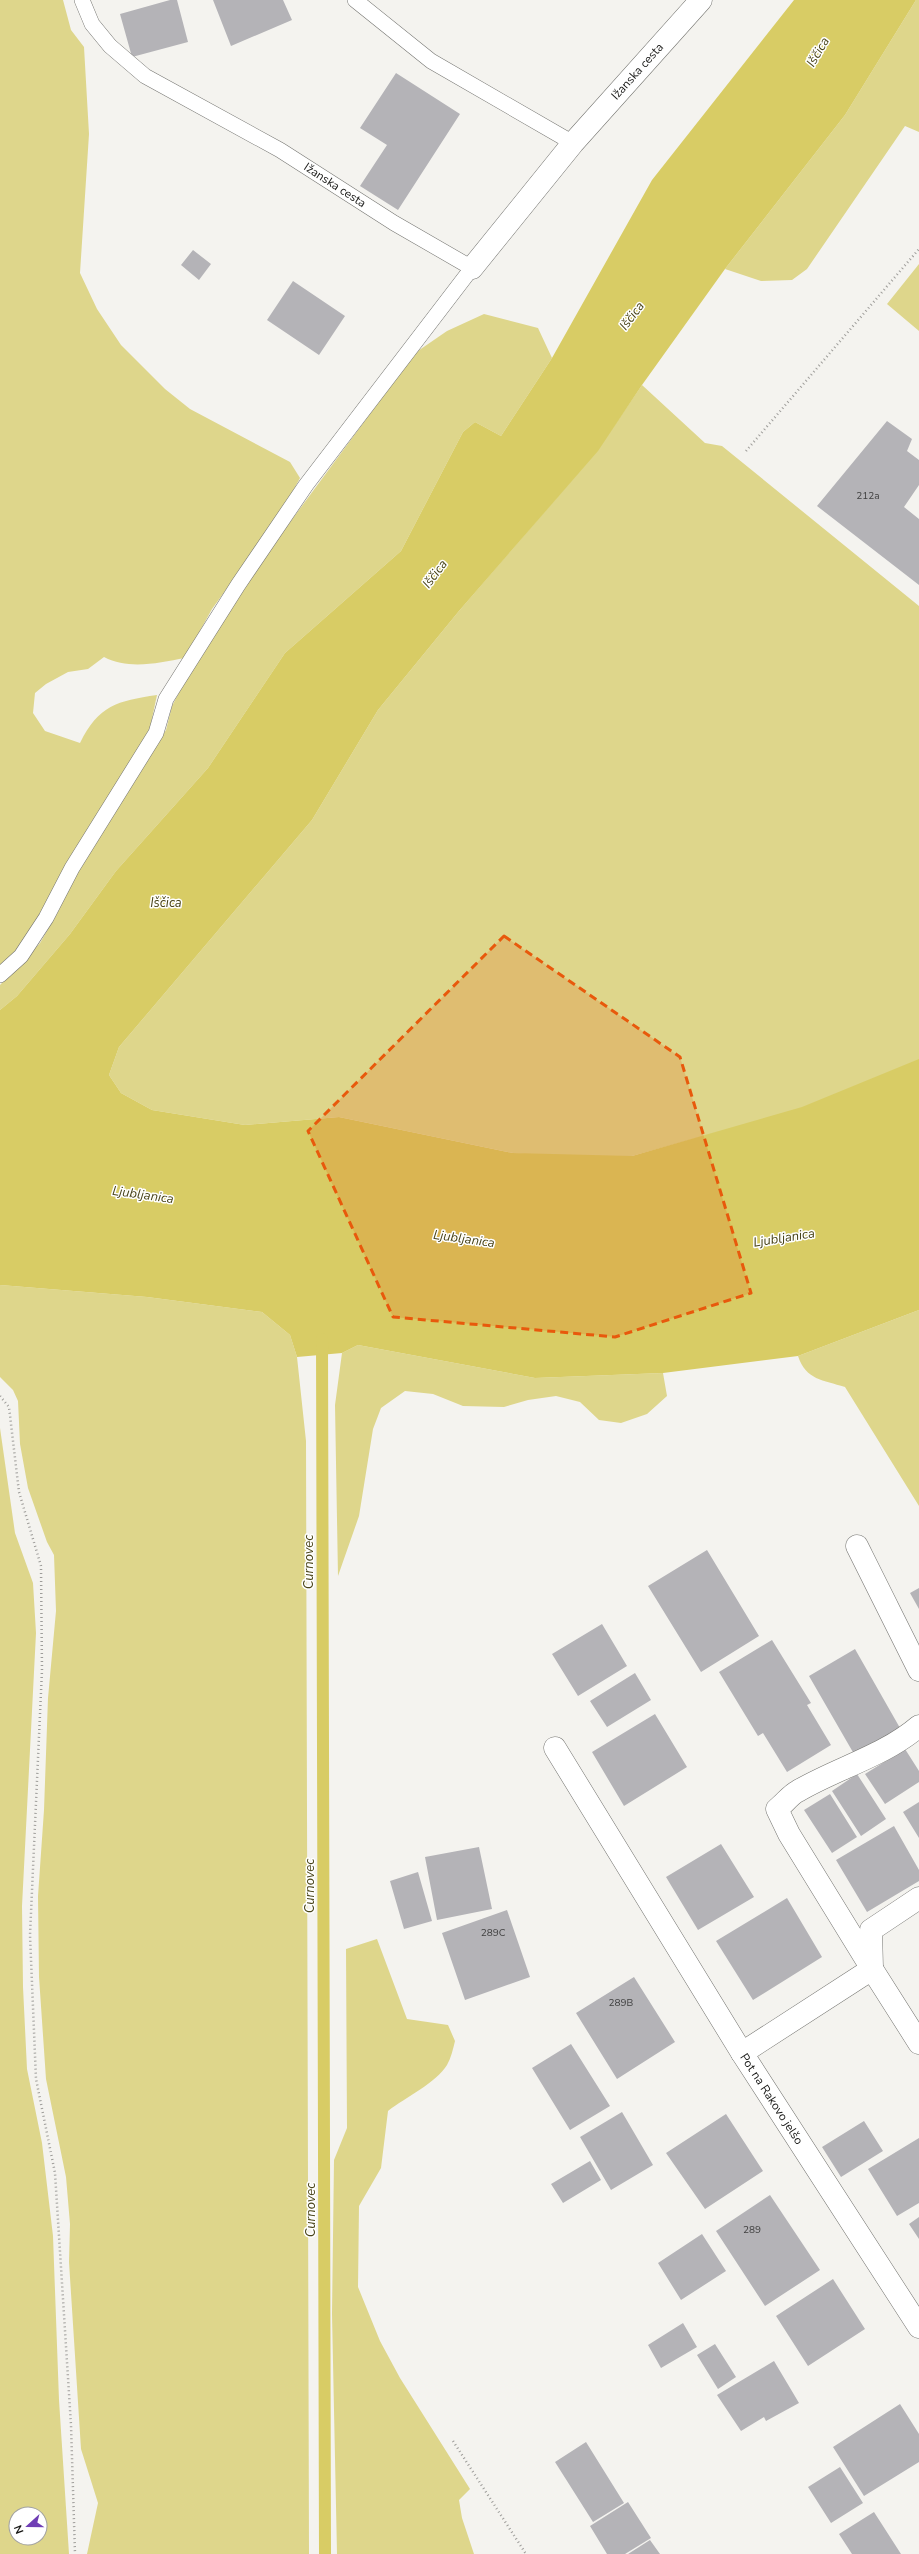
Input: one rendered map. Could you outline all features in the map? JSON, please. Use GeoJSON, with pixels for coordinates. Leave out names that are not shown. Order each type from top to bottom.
{"type":"FeatureCollection","features":[{"type":"Feature","properties":{"kind":"street","name":"Ižanska cesta"},"geometry":{"type":"LineString","coordinates":[[472,268],[573,143],[701,0]]}},
{"type":"Feature","properties":{"kind":"street"},"geometry":{"type":"LineString","coordinates":[[858,1546],[919,1670]]}},
{"type":"Feature","properties":{"kind":"street"},"geometry":{"type":"LineString","coordinates":[[919,1726],[910,1734],[867,1758],[796,1792],[777,1810],[789,1834],[919,2043]]}},
{"type":"Feature","properties":{"kind":"street"},"geometry":{"type":"LineString","coordinates":[[555,1748],[742,2053]]}},
{"type":"Feature","properties":{"kind":"street"},"geometry":{"type":"LineString","coordinates":[[872,1969],[872,1930],[919,1898]]}},
{"type":"Feature","properties":{"kind":"street","name":"Pot na Rakovo jelšo"},"geometry":{"type":"LineString","coordinates":[[872,1969],[742,2053],[919,2327]]}},
{"type":"Feature","properties":{"kind":"lane","name":"Ižanska cesta"},"geometry":{"type":"LineString","coordinates":[[82,0],[92,24],[110,46],[146,76],[280,150],[394,223],[472,268]]}},
{"type":"Feature","properties":{"kind":"lane"},"geometry":{"type":"LineString","coordinates":[[355,0],[431,61],[573,143]]}},
{"type":"Feature","properties":{"kind":"lane"},"geometry":{"type":"LineString","coordinates":[[0,975],[21,956],[46,918],[72,868],[156,733],[166,698],[238,584],[306,485],[472,268]]}},
{"type":"Feature","properties":{"kind":"path"},"geometry":{"type":"LineString","coordinates":[[746,451],[919,250]]}},
{"type":"Feature","properties":{"kind":"path"},"geometry":{"type":"LineString","coordinates":[[0,1396],[9,1407],[19,1492],[41,1566],[42,1670],[30,1935],[36,2078],[55,2173],[76,2554]]}},
{"type":"Feature","properties":{"kind":"path"},"geometry":{"type":"LineString","coordinates":[[453,2440],[526,2554]]}},
{"type":"Feature","properties":{"kind":"highlighted area"},"geometry":{"type":"Polygon","coordinates":[[[504,936],[680,1057],[751,1293],[615,1337],[393,1317],[308,1131],[504,936]]]}},
{"type":"Feature","properties":{"kind":"shaded area"},"geometry":{"type":"Polygon","coordinates":[[[0,0],[63,0],[71,30],[84,47],[89,134],[80,273],[97,309],[121,345],[165,389],[190,409],[290,462],[300,478],[278,518],[212,609],[185,658],[154,663],[133,664],[114,661],[104,657],[88,669],[68,672],[46,684],[35,693],[33,713],[45,731],[80,743],[94,720],[111,707],[131,700],[157,695],[150,728],[33,930],[0,970],[0,0]]]}},
{"type":"Feature","properties":{"kind":"shaded area"},"geometry":{"type":"Polygon","coordinates":[[[916,0],[919,0],[919,132],[905,126],[807,269],[792,280],[761,281],[725,269],[845,115],[916,0]]]}},
{"type":"Feature","properties":{"kind":"shaded area"},"geometry":{"type":"Polygon","coordinates":[[[919,264],[919,331],[887,304],[919,264]]]}},
{"type":"Feature","properties":{"kind":"shaded area"},"geometry":{"type":"Polygon","coordinates":[[[484,314],[538,328],[552,358],[501,436],[475,422],[463,432],[401,551],[285,653],[208,768],[116,871],[70,934],[17,996],[0,1010],[0,985],[40,943],[59,910],[79,865],[166,730],[172,706],[188,675],[221,622],[279,537],[415,353],[447,331],[484,314]]]}},
{"type":"Feature","properties":{"kind":"shaded area"},"geometry":{"type":"Polygon","coordinates":[[[642,385],[705,443],[722,446],[919,606],[919,1061],[815,1105],[632,1156],[547,1156],[513,1153],[339,1117],[245,1125],[152,1110],[121,1093],[109,1075],[119,1047],[312,820],[378,710],[459,611],[597,451],[642,385]]]}},
{"type":"Feature","properties":{"kind":"shaded area"},"geometry":{"type":"Polygon","coordinates":[[[0,1285],[147,1297],[262,1312],[290,1335],[297,1357],[306,1441],[309,2554],[87,2554],[98,2503],[81,2449],[69,2262],[70,2224],[66,2177],[46,2079],[39,1977],[38,1896],[44,1810],[48,1698],[56,1611],[54,1555],[47,1542],[28,1488],[20,1444],[18,1401],[13,1390],[0,1377],[0,1285]]]}},
{"type":"Feature","properties":{"kind":"shaded area"},"geometry":{"type":"Polygon","coordinates":[[[919,1310],[919,1506],[845,1387],[811,1375],[801,1364],[798,1356],[919,1310]]]}},
{"type":"Feature","properties":{"kind":"shaded area"},"geometry":{"type":"Polygon","coordinates":[[[358,1345],[535,1378],[663,1373],[667,1396],[647,1414],[621,1423],[599,1420],[580,1402],[556,1396],[528,1400],[504,1407],[463,1406],[433,1394],[405,1391],[381,1408],[373,1429],[359,1516],[338,1576],[335,1405],[342,1353],[358,1345]]]}},
{"type":"Feature","properties":{"kind":"shaded area"},"geometry":{"type":"Polygon","coordinates":[[[0,1428],[15,1533],[33,1583],[36,1633],[22,1906],[23,1987],[27,2069],[42,2143],[53,2236],[59,2400],[69,2554],[0,2554],[0,1428]]]}},
{"type":"Feature","properties":{"kind":"shaded area"},"geometry":{"type":"Polygon","coordinates":[[[377,1939],[407,2019],[448,2025],[455,2041],[450,2059],[442,2072],[428,2084],[388,2111],[381,2168],[359,2206],[358,2287],[380,2341],[400,2378],[470,2489],[459,2500],[462,2518],[474,2554],[337,2554],[332,2314],[334,2160],[347,2128],[346,1949],[377,1939]]]}},
{"type":"Feature","properties":{"kind":"water"},"geometry":{"type":"Polygon","coordinates":[[[794,0],[916,0],[845,115],[725,269],[642,385],[598,451],[459,611],[378,710],[312,820],[119,1047],[109,1075],[121,1093],[152,1110],[245,1125],[339,1117],[513,1153],[632,1156],[802,1107],[919,1059],[919,1310],[798,1356],[663,1373],[535,1378],[358,1345],[342,1353],[297,1357],[290,1335],[262,1312],[147,1297],[0,1285],[0,1010],[17,996],[70,934],[116,871],[208,768],[285,653],[401,551],[463,432],[475,422],[501,436],[552,358],[652,180],[794,0]]]}},
{"type":"Feature","properties":{"kind":"building"},"geometry":{"type":"Polygon","coordinates":[[[170,0],[177,0],[188,42],[132,57],[120,14],[170,0]]]}},
{"type":"Feature","properties":{"kind":"building"},"geometry":{"type":"Polygon","coordinates":[[[213,0],[283,0],[292,20],[231,46],[213,0]]]}},
{"type":"Feature","properties":{"kind":"building"},"geometry":{"type":"Polygon","coordinates":[[[396,73],[460,114],[398,210],[360,186],[387,145],[360,128],[396,73]]]}},
{"type":"Feature","properties":{"kind":"building"},"geometry":{"type":"Polygon","coordinates":[[[193,250],[211,264],[199,280],[181,265],[193,250]]]}},
{"type":"Feature","properties":{"kind":"building"},"geometry":{"type":"Polygon","coordinates":[[[293,281],[345,316],[319,355],[267,320],[293,281]]]}},
{"type":"Feature","properties":{"kind":"building"},"geometry":{"type":"Polygon","coordinates":[[[887,421],[912,439],[907,451],[919,460],[919,485],[904,507],[919,519],[919,585],[817,506],[887,421]]]}},
{"type":"Feature","properties":{"kind":"building"},"geometry":{"type":"Polygon","coordinates":[[[707,1550],[759,1636],[701,1672],[648,1586],[707,1550]]]}},
{"type":"Feature","properties":{"kind":"building"},"geometry":{"type":"Polygon","coordinates":[[[919,1588],[919,1609],[910,1593],[919,1588]]]}},
{"type":"Feature","properties":{"kind":"building"},"geometry":{"type":"Polygon","coordinates":[[[602,1624],[627,1666],[578,1696],[552,1654],[602,1624]]]}},
{"type":"Feature","properties":{"kind":"building"},"geometry":{"type":"Polygon","coordinates":[[[772,1640],[811,1703],[807,1705],[831,1745],[787,1772],[763,1733],[758,1736],[719,1672],[772,1640]]]}},
{"type":"Feature","properties":{"kind":"building"},"geometry":{"type":"Polygon","coordinates":[[[855,1649],[900,1728],[854,1754],[809,1676],[855,1649]]]}},
{"type":"Feature","properties":{"kind":"building"},"geometry":{"type":"Polygon","coordinates":[[[635,1673],[651,1700],[607,1727],[590,1701],[635,1673]]]}},
{"type":"Feature","properties":{"kind":"building"},"geometry":{"type":"Polygon","coordinates":[[[655,1714],[687,1767],[624,1806],[592,1752],[655,1714]]]}},
{"type":"Feature","properties":{"kind":"building"},"geometry":{"type":"Polygon","coordinates":[[[905,1749],[919,1771],[919,1782],[885,1804],[865,1774],[905,1749]]]}},
{"type":"Feature","properties":{"kind":"building"},"geometry":{"type":"Polygon","coordinates":[[[857,1774],[886,1819],[861,1836],[832,1791],[857,1774]]]}},
{"type":"Feature","properties":{"kind":"building"},"geometry":{"type":"Polygon","coordinates":[[[830,1794],[857,1837],[832,1853],[804,1810],[830,1794]]]}},
{"type":"Feature","properties":{"kind":"building"},"geometry":{"type":"Polygon","coordinates":[[[919,1802],[919,1838],[903,1812],[919,1802]]]}},
{"type":"Feature","properties":{"kind":"building"},"geometry":{"type":"Polygon","coordinates":[[[894,1826],[919,1870],[919,1881],[867,1912],[836,1860],[894,1826]]]}},
{"type":"Feature","properties":{"kind":"building"},"geometry":{"type":"Polygon","coordinates":[[[721,1844],[754,1897],[698,1930],[666,1877],[721,1844]]]}},
{"type":"Feature","properties":{"kind":"building"},"geometry":{"type":"Polygon","coordinates":[[[479,1847],[492,1909],[437,1920],[425,1857],[479,1847]]]}},
{"type":"Feature","properties":{"kind":"building"},"geometry":{"type":"Polygon","coordinates":[[[418,1872],[432,1921],[404,1929],[390,1881],[418,1872]]]}},
{"type":"Feature","properties":{"kind":"building"},"geometry":{"type":"Polygon","coordinates":[[[787,1898],[822,1957],[753,2000],[716,1941],[787,1898]]]}},
{"type":"Feature","properties":{"kind":"building"},"geometry":{"type":"Polygon","coordinates":[[[507,1910],[530,1977],[465,2000],[442,1933],[507,1910]]]}},
{"type":"Feature","properties":{"kind":"building"},"geometry":{"type":"Polygon","coordinates":[[[634,1977],[675,2042],[617,2079],[576,2013],[634,1977]]]}},
{"type":"Feature","properties":{"kind":"building"},"geometry":{"type":"Polygon","coordinates":[[[571,2044],[610,2106],[570,2130],[532,2068],[571,2044]]]}},
{"type":"Feature","properties":{"kind":"building"},"geometry":{"type":"Polygon","coordinates":[[[622,2112],[653,2165],[611,2190],[580,2137],[622,2112]]]}},
{"type":"Feature","properties":{"kind":"building"},"geometry":{"type":"Polygon","coordinates":[[[726,2114],[763,2171],[705,2209],[666,2153],[726,2114]]]}},
{"type":"Feature","properties":{"kind":"building"},"geometry":{"type":"Polygon","coordinates":[[[864,2121],[883,2151],[841,2177],[822,2147],[864,2121]]]}},
{"type":"Feature","properties":{"kind":"building"},"geometry":{"type":"Polygon","coordinates":[[[919,2138],[919,2203],[897,2216],[868,2169],[919,2138]]]}},
{"type":"Feature","properties":{"kind":"building"},"geometry":{"type":"Polygon","coordinates":[[[590,2161],[601,2180],[563,2203],[551,2184],[590,2161]]]}},
{"type":"Feature","properties":{"kind":"building"},"geometry":{"type":"Polygon","coordinates":[[[770,2195],[820,2270],[765,2306],[716,2231],[770,2195]]]}},
{"type":"Feature","properties":{"kind":"building"},"geometry":{"type":"Polygon","coordinates":[[[919,2217],[919,2239],[909,2224],[919,2217]]]}},
{"type":"Feature","properties":{"kind":"building"},"geometry":{"type":"Polygon","coordinates":[[[702,2234],[726,2271],[681,2300],[658,2263],[702,2234]]]}},
{"type":"Feature","properties":{"kind":"building"},"geometry":{"type":"Polygon","coordinates":[[[833,2279],[865,2329],[808,2366],[776,2316],[833,2279]]]}},
{"type":"Feature","properties":{"kind":"building"},"geometry":{"type":"Polygon","coordinates":[[[683,2323],[697,2347],[661,2368],[648,2345],[683,2323]]]}},
{"type":"Feature","properties":{"kind":"building"},"geometry":{"type":"Polygon","coordinates":[[[715,2344],[736,2377],[718,2389],[697,2355],[715,2344]]]}},
{"type":"Feature","properties":{"kind":"building"},"geometry":{"type":"Polygon","coordinates":[[[774,2361],[799,2403],[766,2421],[764,2417],[741,2431],[717,2395],[774,2361]]]}},
{"type":"Feature","properties":{"kind":"building"},"geometry":{"type":"Polygon","coordinates":[[[900,2404],[919,2434],[919,2462],[864,2496],[833,2447],[900,2404]]]}},
{"type":"Feature","properties":{"kind":"building"},"geometry":{"type":"Polygon","coordinates":[[[586,2442],[624,2503],[593,2522],[555,2462],[586,2442]]]}},
{"type":"Feature","properties":{"kind":"building"},"geometry":{"type":"Polygon","coordinates":[[[840,2467],[863,2503],[831,2523],[808,2487],[840,2467]]]}},
{"type":"Feature","properties":{"kind":"building"},"geometry":{"type":"Polygon","coordinates":[[[628,2502],[651,2538],[625,2554],[607,2554],[590,2526],[628,2502]]]}},
{"type":"Feature","properties":{"kind":"building"},"geometry":{"type":"Polygon","coordinates":[[[874,2512],[901,2554],[852,2554],[839,2534],[874,2512]]]}},
{"type":"Feature","properties":{"kind":"building"},"geometry":{"type":"Polygon","coordinates":[[[650,2540],[660,2554],[628,2554],[650,2540]]]}},
{"type":"Feature","properties":{"kind":"waterway","name":"Curnovec"},"geometry":{"type":"LineString","coordinates":[[322,1339],[325,2554]]}},
{"type":"Feature","properties":{"kind":"water label","name":"Iščica"},"geometry":{"type":"Point","coordinates":[818,52]}},
{"type":"Feature","properties":{"kind":"water label","name":"Iščica"},"geometry":{"type":"Point","coordinates":[632,316]}},
{"type":"Feature","properties":{"kind":"water label","name":"Iščica"},"geometry":{"type":"Point","coordinates":[435,574]}},
{"type":"Feature","properties":{"kind":"water label","name":"Iščica"},"geometry":{"type":"Point","coordinates":[166,903]}},
{"type":"Feature","properties":{"kind":"water label","name":"Ljubljanica"},"geometry":{"type":"Point","coordinates":[143,1195]}},
{"type":"Feature","properties":{"kind":"water label","name":"Ljubljanica"},"geometry":{"type":"Point","coordinates":[784,1238]}},
{"type":"Feature","properties":{"kind":"water label","name":"Ljubljanica"},"geometry":{"type":"Point","coordinates":[464,1239]}}]}
